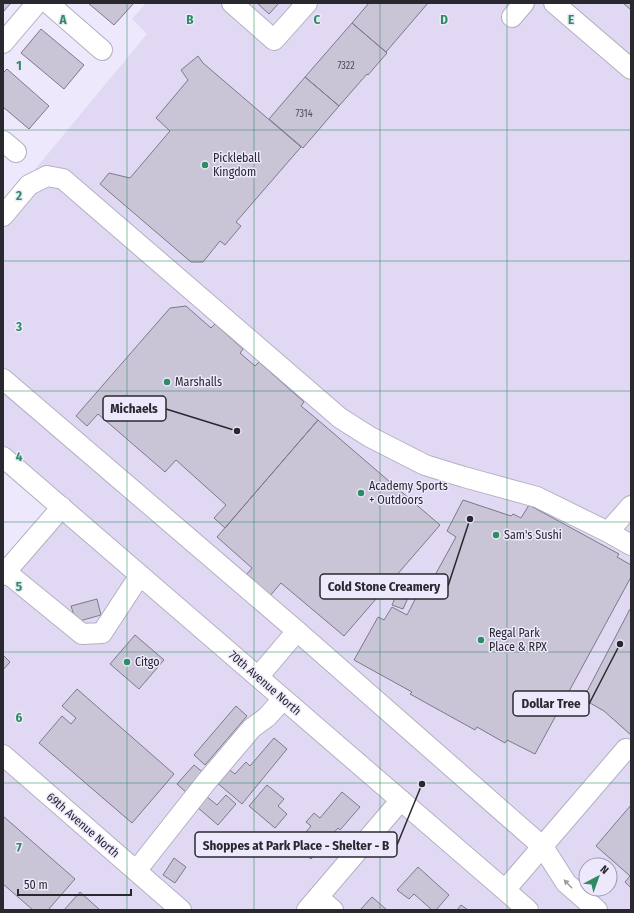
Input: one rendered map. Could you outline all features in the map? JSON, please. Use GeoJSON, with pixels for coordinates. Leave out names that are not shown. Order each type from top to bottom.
{"type":"FeatureCollection","features":[{"type":"Feature","properties":{"kind":"street"},"geometry":{"type":"LineString","coordinates":[[3,43],[37,3]]}},
{"type":"Feature","properties":{"kind":"street"},"geometry":{"type":"LineString","coordinates":[[48,3],[102,50]]}},
{"type":"Feature","properties":{"kind":"street"},"geometry":{"type":"LineString","coordinates":[[232,3],[274,40],[307,3]]}},
{"type":"Feature","properties":{"kind":"street"},"geometry":{"type":"LineString","coordinates":[[554,3],[631,69]]}},
{"type":"Feature","properties":{"kind":"street"},"geometry":{"type":"LineString","coordinates":[[3,216],[29,185],[47,176],[63,179],[346,422],[370,437],[425,465],[537,497],[629,542]]}},
{"type":"Feature","properties":{"kind":"street"},"geometry":{"type":"LineString","coordinates":[[3,379],[297,631],[543,846],[566,883],[597,910]]}},
{"type":"Feature","properties":{"kind":"street","name":"70th Avenue North"},"geometry":{"type":"LineString","coordinates":[[3,457],[528,910]]}},
{"type":"Feature","properties":{"kind":"street"},"geometry":{"type":"LineString","coordinates":[[608,532],[631,506]]}},
{"type":"Feature","properties":{"kind":"street"},"geometry":{"type":"LineString","coordinates":[[62,507],[5,574],[82,634],[102,633],[140,575]]}},
{"type":"Feature","properties":{"kind":"street"},"geometry":{"type":"LineString","coordinates":[[258,677],[297,631]]}},
{"type":"Feature","properties":{"kind":"street"},"geometry":{"type":"LineString","coordinates":[[136,871],[252,728],[267,718],[283,699]]}},
{"type":"Feature","properties":{"kind":"street"},"geometry":{"type":"LineString","coordinates":[[505,890],[626,749]]}},
{"type":"Feature","properties":{"kind":"street","name":"69th Avenue North"},"geometry":{"type":"LineString","coordinates":[[3,755],[181,910]]}},
{"type":"Feature","properties":{"kind":"street"},"geometry":{"type":"LineString","coordinates":[[319,906],[401,800]]}},
{"type":"Feature","properties":{"kind":"shaded area"},"geometry":{"type":"Polygon","coordinates":[[[146,3],[631,3],[631,910],[542,910],[3,445],[3,208],[147,34],[132,19],[146,3]]]}},
{"type":"Feature","properties":{"kind":"shaded area"},"geometry":{"type":"Polygon","coordinates":[[[63,520],[389,802],[297,910],[194,910],[3,743],[3,588],[63,520]]]}},
{"type":"Feature","properties":{"kind":"shaded area"},"geometry":{"type":"Polygon","coordinates":[[[3,767],[168,910],[3,910],[3,767]]]}},
{"type":"Feature","properties":{"kind":"shaded area"},"geometry":{"type":"Polygon","coordinates":[[[401,812],[515,910],[318,910],[401,812]]]}},
{"type":"Feature","properties":{"kind":"building"},"geometry":{"type":"Polygon","coordinates":[[[3,3],[11,3],[3,12],[3,3]]]}},
{"type":"Feature","properties":{"kind":"building"},"geometry":{"type":"Polygon","coordinates":[[[88,3],[134,3],[114,25],[88,3]]]}},
{"type":"Feature","properties":{"kind":"building"},"geometry":{"type":"Polygon","coordinates":[[[257,3],[279,3],[269,14],[257,3]]]}},
{"type":"Feature","properties":{"kind":"building"},"geometry":{"type":"Polygon","coordinates":[[[369,3],[428,3],[386,52],[352,23],[369,3]]]}},
{"type":"Feature","properties":{"kind":"building"},"geometry":{"type":"Polygon","coordinates":[[[623,3],[631,3],[631,10],[623,3]]]}},
{"type":"Feature","properties":{"kind":"building"},"geometry":{"type":"Polygon","coordinates":[[[352,23],[387,53],[339,106],[305,77],[352,23]]]}},
{"type":"Feature","properties":{"kind":"building"},"geometry":{"type":"Polygon","coordinates":[[[41,29],[84,65],[64,89],[21,53],[41,29]]]}},
{"type":"Feature","properties":{"kind":"building"},"geometry":{"type":"Polygon","coordinates":[[[198,56],[203,63],[301,147],[236,222],[241,226],[225,245],[220,241],[203,262],[191,262],[100,184],[109,173],[130,178],[170,131],[156,118],[188,80],[181,70],[198,56]]]}},
{"type":"Feature","properties":{"kind":"building"},"geometry":{"type":"Polygon","coordinates":[[[7,69],[49,106],[29,129],[3,107],[3,73],[7,69]]]}},
{"type":"Feature","properties":{"kind":"building"},"geometry":{"type":"Polygon","coordinates":[[[305,77],[339,106],[303,148],[269,119],[305,77]]]}},
{"type":"Feature","properties":{"kind":"building"},"geometry":{"type":"Polygon","coordinates":[[[186,306],[211,328],[215,324],[243,349],[240,353],[255,366],[259,362],[304,402],[301,406],[318,420],[225,528],[214,518],[226,505],[176,460],[165,472],[98,414],[87,426],[76,416],[170,308],[186,306]]]}},
{"type":"Feature","properties":{"kind":"building"},"geometry":{"type":"Polygon","coordinates":[[[318,420],[440,525],[344,636],[281,583],[269,597],[246,575],[252,568],[217,537],[318,420]]]}},
{"type":"Feature","properties":{"kind":"building","name":"Regal Park Place & RPX"},"geometry":{"type":"Polygon","coordinates":[[[463,500],[511,516],[513,514],[521,518],[529,505],[619,554],[617,557],[631,565],[631,577],[535,754],[507,740],[505,743],[477,727],[475,730],[410,694],[412,692],[354,660],[378,617],[384,620],[392,607],[407,615],[423,584],[429,586],[456,537],[447,531],[463,500]]]}},
{"type":"Feature","properties":{"kind":"building"},"geometry":{"type":"Polygon","coordinates":[[[401,584],[412,589],[403,609],[392,605],[401,584]]]}},
{"type":"Feature","properties":{"kind":"building"},"geometry":{"type":"Polygon","coordinates":[[[97,599],[101,615],[76,622],[71,606],[97,599]]]}},
{"type":"Feature","properties":{"kind":"building"},"geometry":{"type":"Polygon","coordinates":[[[630,609],[631,735],[604,711],[583,699],[630,609]]]}},
{"type":"Feature","properties":{"kind":"building"},"geometry":{"type":"Polygon","coordinates":[[[135,635],[164,660],[139,689],[110,664],[135,635]]]}},
{"type":"Feature","properties":{"kind":"building"},"geometry":{"type":"Polygon","coordinates":[[[3,655],[10,662],[3,670],[3,655]]]}},
{"type":"Feature","properties":{"kind":"building"},"geometry":{"type":"Polygon","coordinates":[[[77,689],[174,774],[132,823],[39,743],[62,716],[71,724],[76,718],[62,706],[77,689]]]}},
{"type":"Feature","properties":{"kind":"building"},"geometry":{"type":"Polygon","coordinates":[[[236,706],[247,716],[205,765],[194,755],[236,706]]]}},
{"type":"Feature","properties":{"kind":"building"},"geometry":{"type":"Polygon","coordinates":[[[274,738],[287,749],[242,804],[215,781],[227,768],[235,774],[246,762],[250,766],[274,738]]]}},
{"type":"Feature","properties":{"kind":"building"},"geometry":{"type":"Polygon","coordinates":[[[194,765],[205,774],[188,794],[177,784],[194,765]]]}},
{"type":"Feature","properties":{"kind":"building"},"geometry":{"type":"Polygon","coordinates":[[[267,785],[284,799],[278,806],[287,814],[275,828],[249,806],[267,785]]]}},
{"type":"Feature","properties":{"kind":"building"},"geometry":{"type":"Polygon","coordinates":[[[342,792],[360,807],[340,830],[338,828],[311,859],[295,845],[311,826],[306,822],[314,813],[320,818],[342,792]]]}},
{"type":"Feature","properties":{"kind":"building"},"geometry":{"type":"Polygon","coordinates":[[[226,795],[236,804],[218,825],[197,807],[206,796],[217,805],[226,795]]]}},
{"type":"Feature","properties":{"kind":"building"},"geometry":{"type":"Polygon","coordinates":[[[631,805],[631,888],[625,882],[630,876],[618,865],[618,857],[608,857],[596,846],[631,805]]]}},
{"type":"Feature","properties":{"kind":"building"},"geometry":{"type":"Polygon","coordinates":[[[3,816],[75,879],[48,910],[33,910],[3,884],[3,816]]]}},
{"type":"Feature","properties":{"kind":"building"},"geometry":{"type":"Polygon","coordinates":[[[174,858],[186,867],[175,883],[163,875],[174,858]]]}},
{"type":"Feature","properties":{"kind":"building"},"geometry":{"type":"Polygon","coordinates":[[[418,867],[449,895],[436,910],[432,910],[414,894],[409,899],[397,890],[418,867]]]}},
{"type":"Feature","properties":{"kind":"building"},"geometry":{"type":"Polygon","coordinates":[[[80,892],[100,910],[64,910],[80,892]]]}},
{"type":"Feature","properties":{"kind":"building"},"geometry":{"type":"Polygon","coordinates":[[[372,897],[387,910],[360,910],[372,897]]]}},
{"type":"Feature","properties":{"kind":"building"},"geometry":{"type":"Polygon","coordinates":[[[461,905],[468,910],[457,910],[461,905]]]}},
{"type":"Feature","properties":{"kind":"place","name":"Pickleball Kingdom"},"geometry":{"type":"Point","coordinates":[205,165]}},
{"type":"Feature","properties":{"kind":"place","name":"Marshalls"},"geometry":{"type":"Point","coordinates":[167,382]}},
{"type":"Feature","properties":{"kind":"place","name":"Michaels"},"geometry":{"type":"Point","coordinates":[237,431]}},
{"type":"Feature","properties":{"kind":"place","name":"Academy Sports + Outdoors"},"geometry":{"type":"Point","coordinates":[361,493]}},
{"type":"Feature","properties":{"kind":"place","name":"Cold Stone Creamery"},"geometry":{"type":"Point","coordinates":[470,519]}},
{"type":"Feature","properties":{"kind":"place","name":"Sam's Sushi"},"geometry":{"type":"Point","coordinates":[496,535]}},
{"type":"Feature","properties":{"kind":"place","name":"Regal Park Place & RPX"},"geometry":{"type":"Point","coordinates":[481,640]}},
{"type":"Feature","properties":{"kind":"place","name":"Dollar Tree"},"geometry":{"type":"Point","coordinates":[620,644]}},
{"type":"Feature","properties":{"kind":"place","name":"Citgo"},"geometry":{"type":"Point","coordinates":[127,662]}},
{"type":"Feature","properties":{"kind":"place","name":"Shoppes at Park Place - Shelter - B"},"geometry":{"type":"Point","coordinates":[422,784]}}]}
